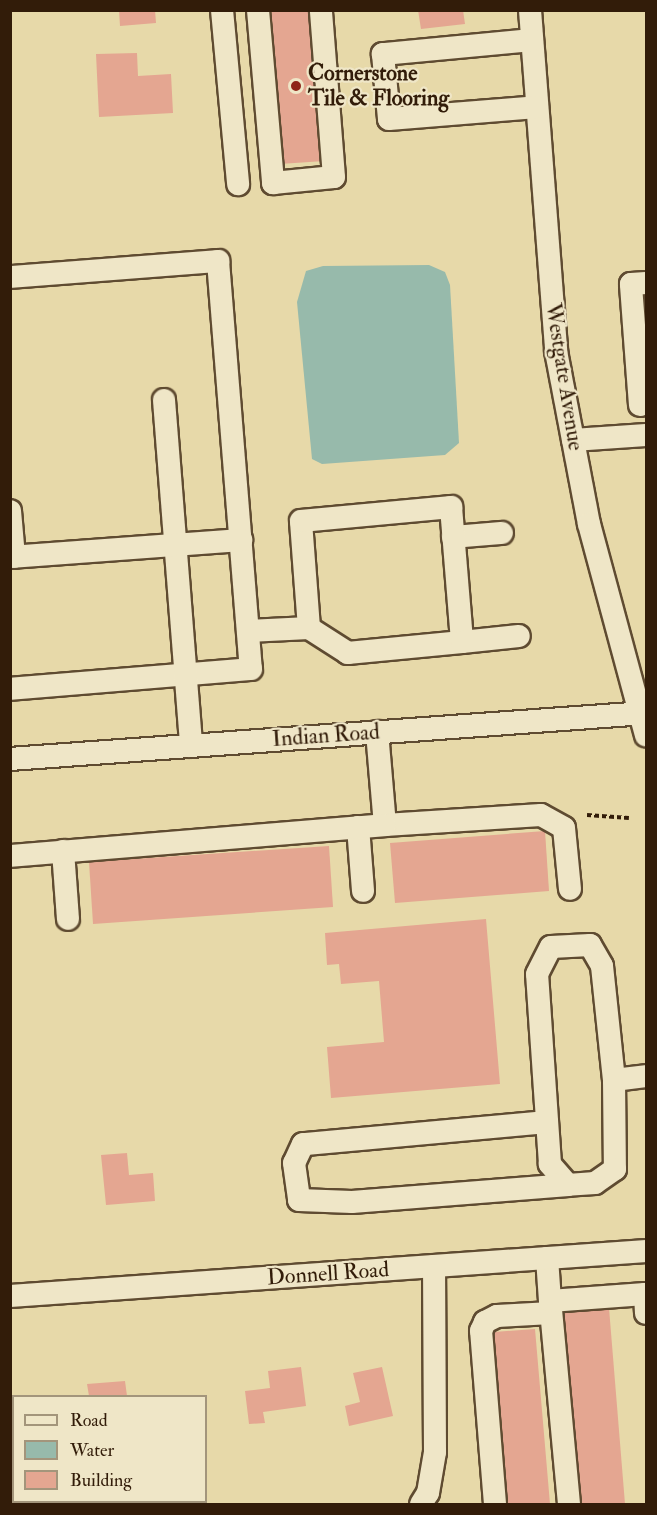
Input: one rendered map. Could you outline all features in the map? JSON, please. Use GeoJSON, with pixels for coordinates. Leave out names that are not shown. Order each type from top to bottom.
{"type":"FeatureCollection","features":[{"type":"Feature","properties":{"kind":"street"},"geometry":{"type":"LineString","coordinates":[[222,10],[238,183]]}},
{"type":"Feature","properties":{"kind":"street"},"geometry":{"type":"LineString","coordinates":[[258,10],[273,183],[334,177],[321,10]]}},
{"type":"Feature","properties":{"kind":"street","name":"Westgate Avenue"},"geometry":{"type":"LineString","coordinates":[[530,10],[556,351],[589,524],[645,720]]}},
{"type":"Feature","properties":{"kind":"street"},"geometry":{"type":"LineString","coordinates":[[532,40],[383,54],[389,119],[537,107]]}},
{"type":"Feature","properties":{"kind":"street"},"geometry":{"type":"LineString","coordinates":[[10,277],[218,261],[251,669],[10,689]]}},
{"type":"Feature","properties":{"kind":"street"},"geometry":{"type":"LineString","coordinates":[[640,405],[631,284],[646,283]]}},
{"type":"Feature","properties":{"kind":"street"},"geometry":{"type":"LineString","coordinates":[[164,400],[192,746]]}},
{"type":"Feature","properties":{"kind":"street"},"geometry":{"type":"LineString","coordinates":[[573,440],[646,435]]}},
{"type":"Feature","properties":{"kind":"street"},"geometry":{"type":"LineString","coordinates":[[309,628],[301,521],[450,507],[462,642]]}},
{"type":"Feature","properties":{"kind":"street"},"geometry":{"type":"LineString","coordinates":[[10,512],[12,557],[241,540]]}},
{"type":"Feature","properties":{"kind":"street"},"geometry":{"type":"LineString","coordinates":[[453,537],[502,533]]}},
{"type":"Feature","properties":{"kind":"street"},"geometry":{"type":"LineString","coordinates":[[248,631],[309,628],[348,653],[519,636]]}},
{"type":"Feature","properties":{"kind":"street","name":"Indian Road"},"geometry":{"type":"LineString","coordinates":[[10,759],[377,732],[645,720]]}},
{"type":"Feature","properties":{"kind":"street"},"geometry":{"type":"LineString","coordinates":[[377,732],[385,825]]}},
{"type":"Feature","properties":{"kind":"street"},"geometry":{"type":"LineString","coordinates":[[10,856],[358,827],[541,815],[564,828],[570,889]]}},
{"type":"Feature","properties":{"kind":"street"},"geometry":{"type":"LineString","coordinates":[[358,827],[363,891]]}},
{"type":"Feature","properties":{"kind":"street"},"geometry":{"type":"LineString","coordinates":[[63,851],[68,919]]}},
{"type":"Feature","properties":{"kind":"street"},"geometry":{"type":"LineString","coordinates":[[547,1122],[303,1144],[294,1163],[299,1200],[352,1202],[595,1183],[615,1168],[614,1080],[603,966],[590,945],[551,947],[537,974],[550,1164],[568,1185]]}},
{"type":"Feature","properties":{"kind":"street"},"geometry":{"type":"LineString","coordinates":[[614,1080],[646,1077]]}},
{"type":"Feature","properties":{"kind":"street","name":"Donnell Road"},"geometry":{"type":"LineString","coordinates":[[10,1296],[646,1251]]}},
{"type":"Feature","properties":{"kind":"street"},"geometry":{"type":"LineString","coordinates":[[547,1258],[569,1504]]}},
{"type":"Feature","properties":{"kind":"street"},"geometry":{"type":"LineString","coordinates":[[421,1504],[428,1493],[435,1452],[434,1266]]}},
{"type":"Feature","properties":{"kind":"street"},"geometry":{"type":"LineString","coordinates":[[495,1504],[481,1331],[485,1322],[497,1316],[645,1294],[646,1313]]}},
{"type":"Feature","properties":{"kind":"path"},"geometry":{"type":"LineString","coordinates":[[587,815],[629,818]]}},
{"type":"Feature","properties":{"kind":"water"},"geometry":{"type":"Polygon","coordinates":[[[429,265],[445,272],[450,285],[459,443],[445,455],[322,464],[312,459],[297,302],[306,271],[323,266],[429,265]]]}},
{"type":"Feature","properties":{"kind":"building"},"geometry":{"type":"Polygon","coordinates":[[[119,10],[155,10],[156,23],[120,26],[119,10]]]}},
{"type":"Feature","properties":{"kind":"building","name":"Cornerstone Tile & Flooring"},"geometry":{"type":"Polygon","coordinates":[[[267,10],[312,10],[324,161],[280,164],[267,10]]]}},
{"type":"Feature","properties":{"kind":"building"},"geometry":{"type":"Polygon","coordinates":[[[418,10],[463,10],[465,24],[421,29],[418,10]]]}},
{"type":"Feature","properties":{"kind":"building"},"geometry":{"type":"Polygon","coordinates":[[[137,53],[138,76],[171,74],[173,113],[99,117],[96,54],[137,53]]]}},
{"type":"Feature","properties":{"kind":"building"},"geometry":{"type":"Polygon","coordinates":[[[545,831],[549,891],[395,903],[390,843],[545,831]]]}},
{"type":"Feature","properties":{"kind":"building"},"geometry":{"type":"Polygon","coordinates":[[[329,846],[333,907],[93,924],[89,862],[329,846]]]}},
{"type":"Feature","properties":{"kind":"building"},"geometry":{"type":"Polygon","coordinates":[[[486,919],[500,1084],[331,1098],[327,1047],[384,1042],[379,981],[341,984],[339,964],[327,965],[325,933],[486,919]]]}},
{"type":"Feature","properties":{"kind":"building"},"geometry":{"type":"Polygon","coordinates":[[[127,1153],[129,1175],[153,1173],[155,1201],[106,1205],[101,1155],[127,1153]]]}},
{"type":"Feature","properties":{"kind":"building"},"geometry":{"type":"Polygon","coordinates":[[[609,1308],[625,1504],[581,1504],[564,1312],[609,1308]]]}},
{"type":"Feature","properties":{"kind":"building"},"geometry":{"type":"Polygon","coordinates":[[[535,1329],[550,1504],[508,1504],[494,1332],[535,1329]]]}},
{"type":"Feature","properties":{"kind":"building"},"geometry":{"type":"Polygon","coordinates":[[[301,1367],[306,1406],[263,1412],[265,1423],[249,1424],[245,1391],[270,1388],[268,1371],[301,1367]]]}},
{"type":"Feature","properties":{"kind":"building"},"geometry":{"type":"Polygon","coordinates":[[[382,1367],[393,1416],[349,1426],[345,1406],[360,1402],[353,1373],[382,1367]]]}},
{"type":"Feature","properties":{"kind":"building"},"geometry":{"type":"Polygon","coordinates":[[[125,1381],[127,1395],[89,1395],[87,1384],[125,1381]]]}},
{"type":"Feature","properties":{"kind":"place","name":"Cornerstone Tile & Flooring"},"geometry":{"type":"Point","coordinates":[296,86]}}]}
